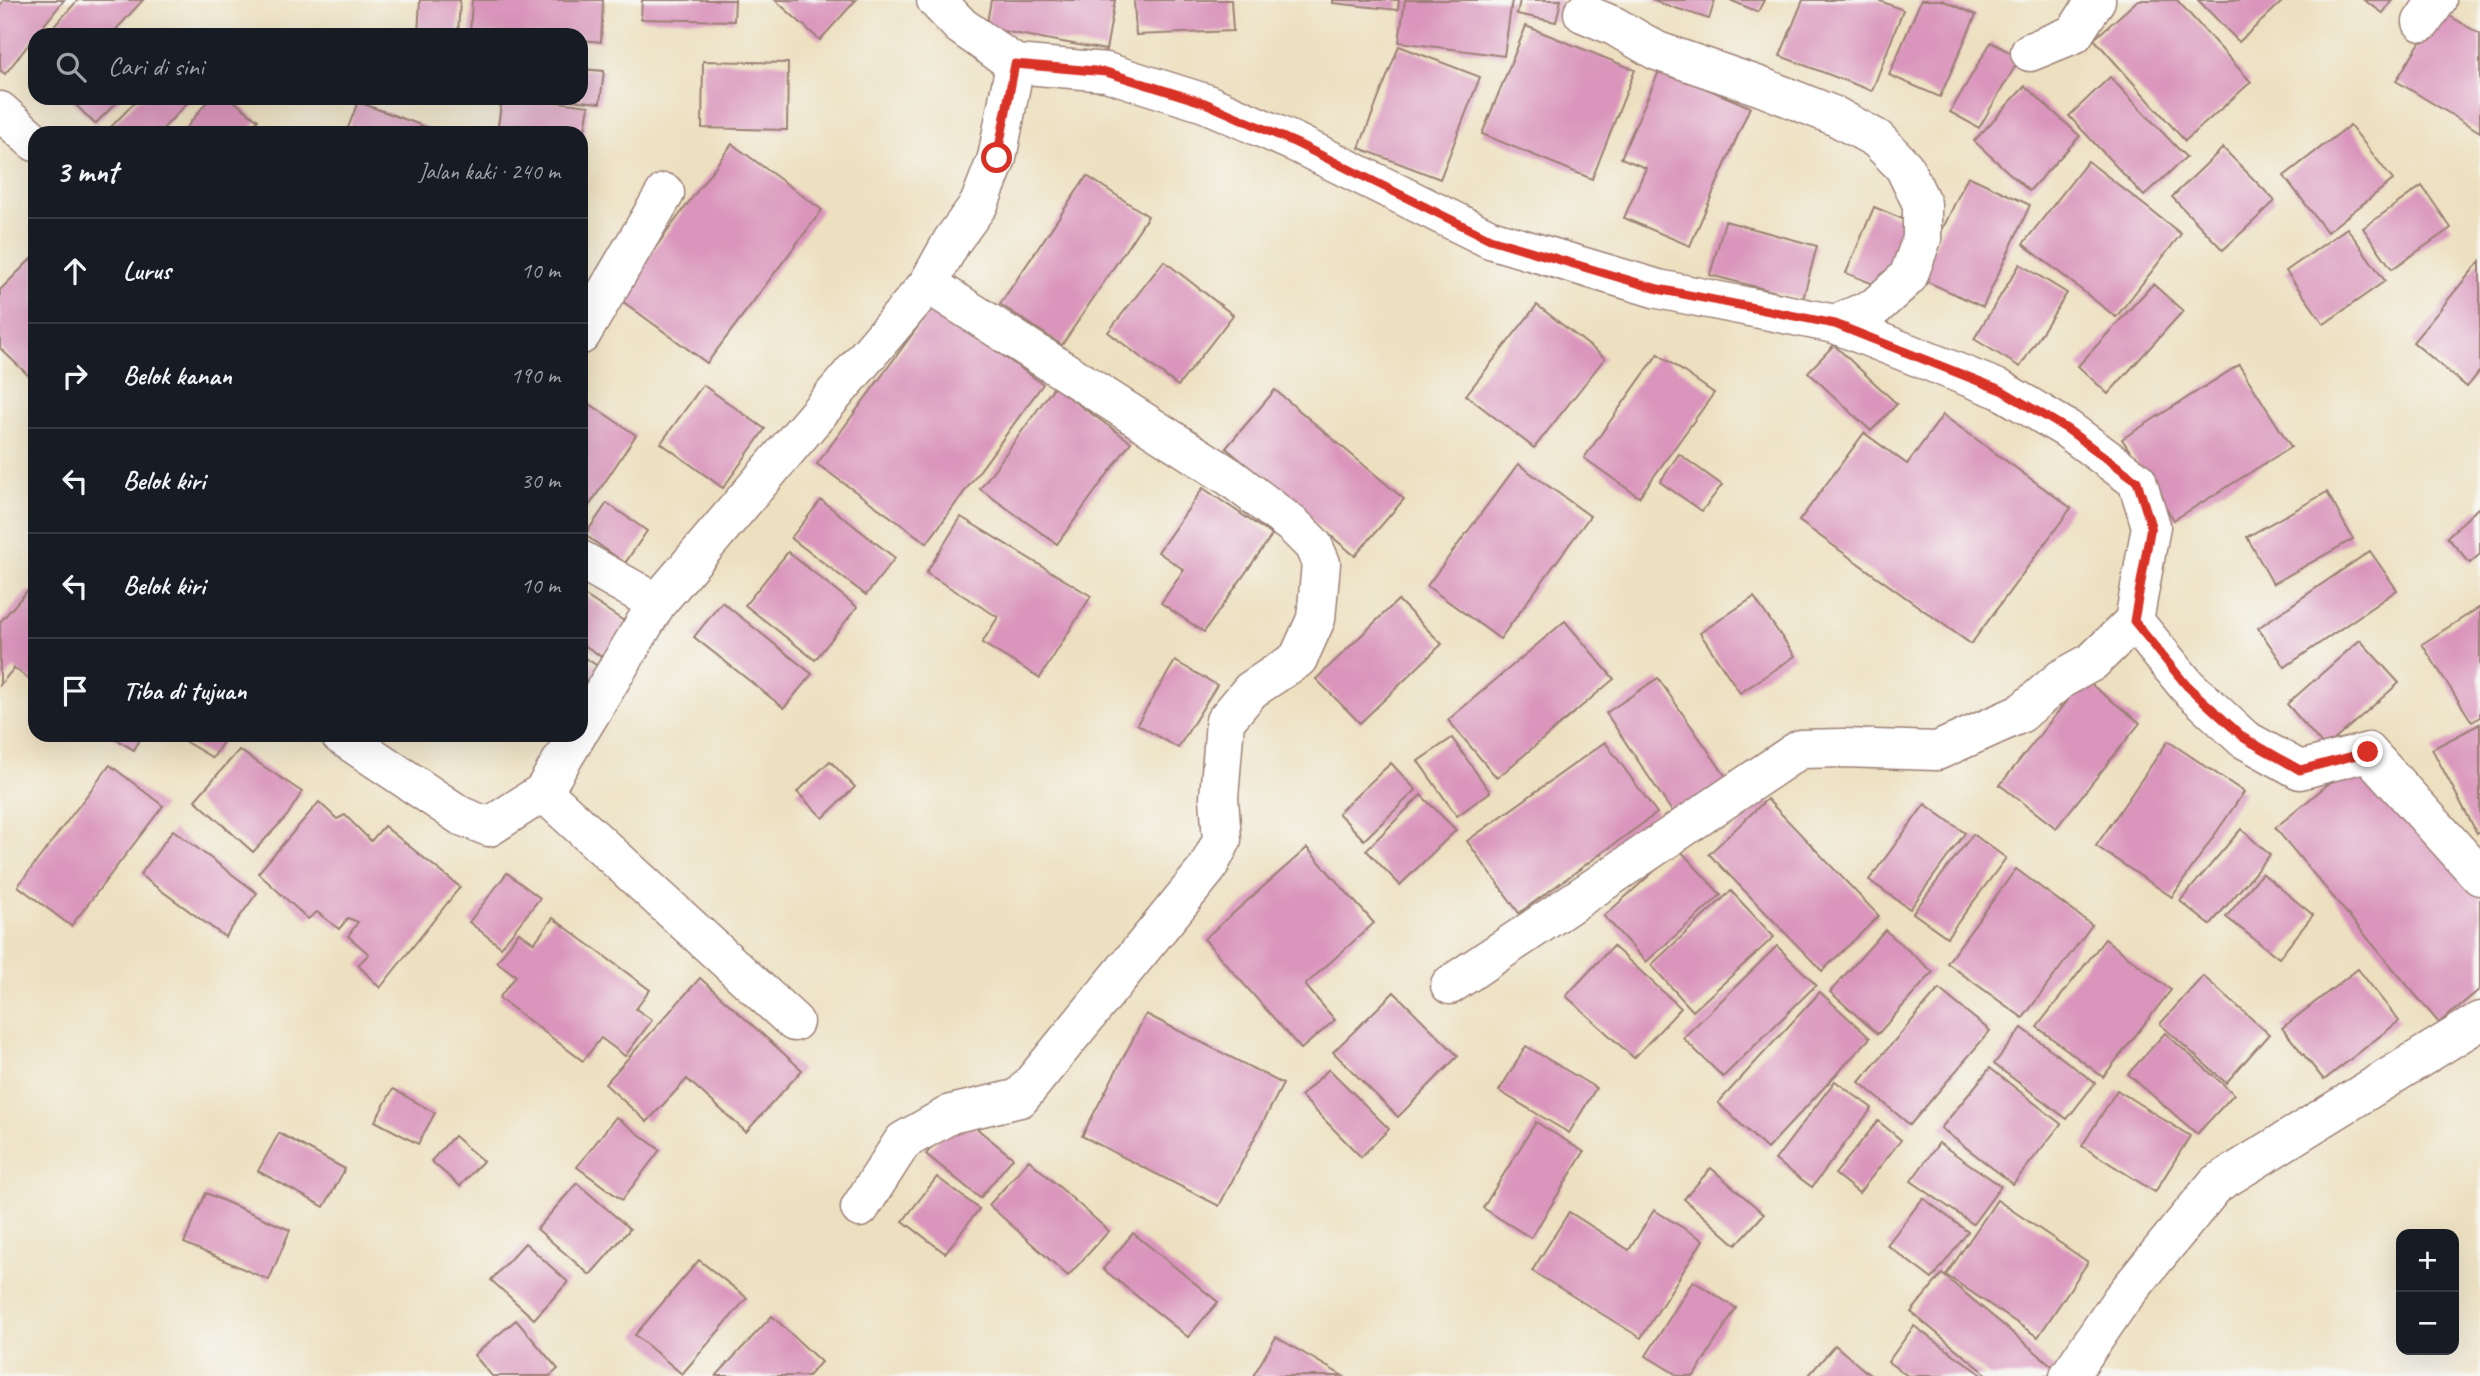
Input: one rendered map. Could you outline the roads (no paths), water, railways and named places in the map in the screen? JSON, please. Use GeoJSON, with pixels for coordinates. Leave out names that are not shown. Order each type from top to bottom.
{"type":"FeatureCollection","features":[{"type":"Feature","properties":{"kind":"street"},"geometry":{"type":"LineString","coordinates":[[936,0],[961,26],[1015,64],[1106,72],[1205,103],[1296,143],[1490,239],[1658,289],[1835,324],[2001,390],[2067,429],[2137,481],[2151,526],[2134,621],[2092,662],[2061,679],[2020,715],[1937,751],[1843,748],[1800,750],[1450,985]]}},
{"type":"Feature","properties":{"kind":"street"},"geometry":{"type":"LineString","coordinates":[[2030,52],[2074,34],[2096,0]]}},
{"type":"Feature","properties":{"kind":"street"},"geometry":{"type":"LineString","coordinates":[[1583,13],[1614,26],[1657,51],[1762,87],[1835,116],[1877,139],[1904,167],[1922,204],[1922,239],[1908,277],[1875,307],[1835,324]]}},
{"type":"Feature","properties":{"kind":"street"},"geometry":{"type":"LineString","coordinates":[[588,717],[657,603],[928,284],[952,241],[979,204],[997,158],[1015,64]]}},
{"type":"Feature","properties":{"kind":"street"},"geometry":{"type":"LineString","coordinates":[[0,111],[28,136]]}},
{"type":"Feature","properties":{"kind":"street"},"geometry":{"type":"LineString","coordinates":[[588,323],[665,194]]}},
{"type":"Feature","properties":{"kind":"street"},"geometry":{"type":"LineString","coordinates":[[860,1208],[902,1141],[951,1114],[1020,1098],[1208,869],[1222,840],[1219,798],[1226,721],[1251,690],[1298,659],[1316,620],[1321,563],[1313,545],[1294,526],[1230,477],[928,284]]}},
{"type":"Feature","properties":{"kind":"street"},"geometry":{"type":"LineString","coordinates":[[588,564],[657,603]]}},
{"type":"Feature","properties":{"kind":"street"},"geometry":{"type":"LineString","coordinates":[[2134,621],[2187,686],[2244,738],[2300,770],[2368,752],[2480,877]]}},
{"type":"Feature","properties":{"kind":"street"},"geometry":{"type":"LineString","coordinates":[[350,742],[461,816],[489,827],[543,792],[573,742]]}},
{"type":"Feature","properties":{"kind":"street"},"geometry":{"type":"LineString","coordinates":[[543,792],[794,1022]]}},
{"type":"Feature","properties":{"kind":"street"},"geometry":{"type":"LineString","coordinates":[[2069,1376],[2121,1300],[2216,1184],[2480,1021]]}}]}
